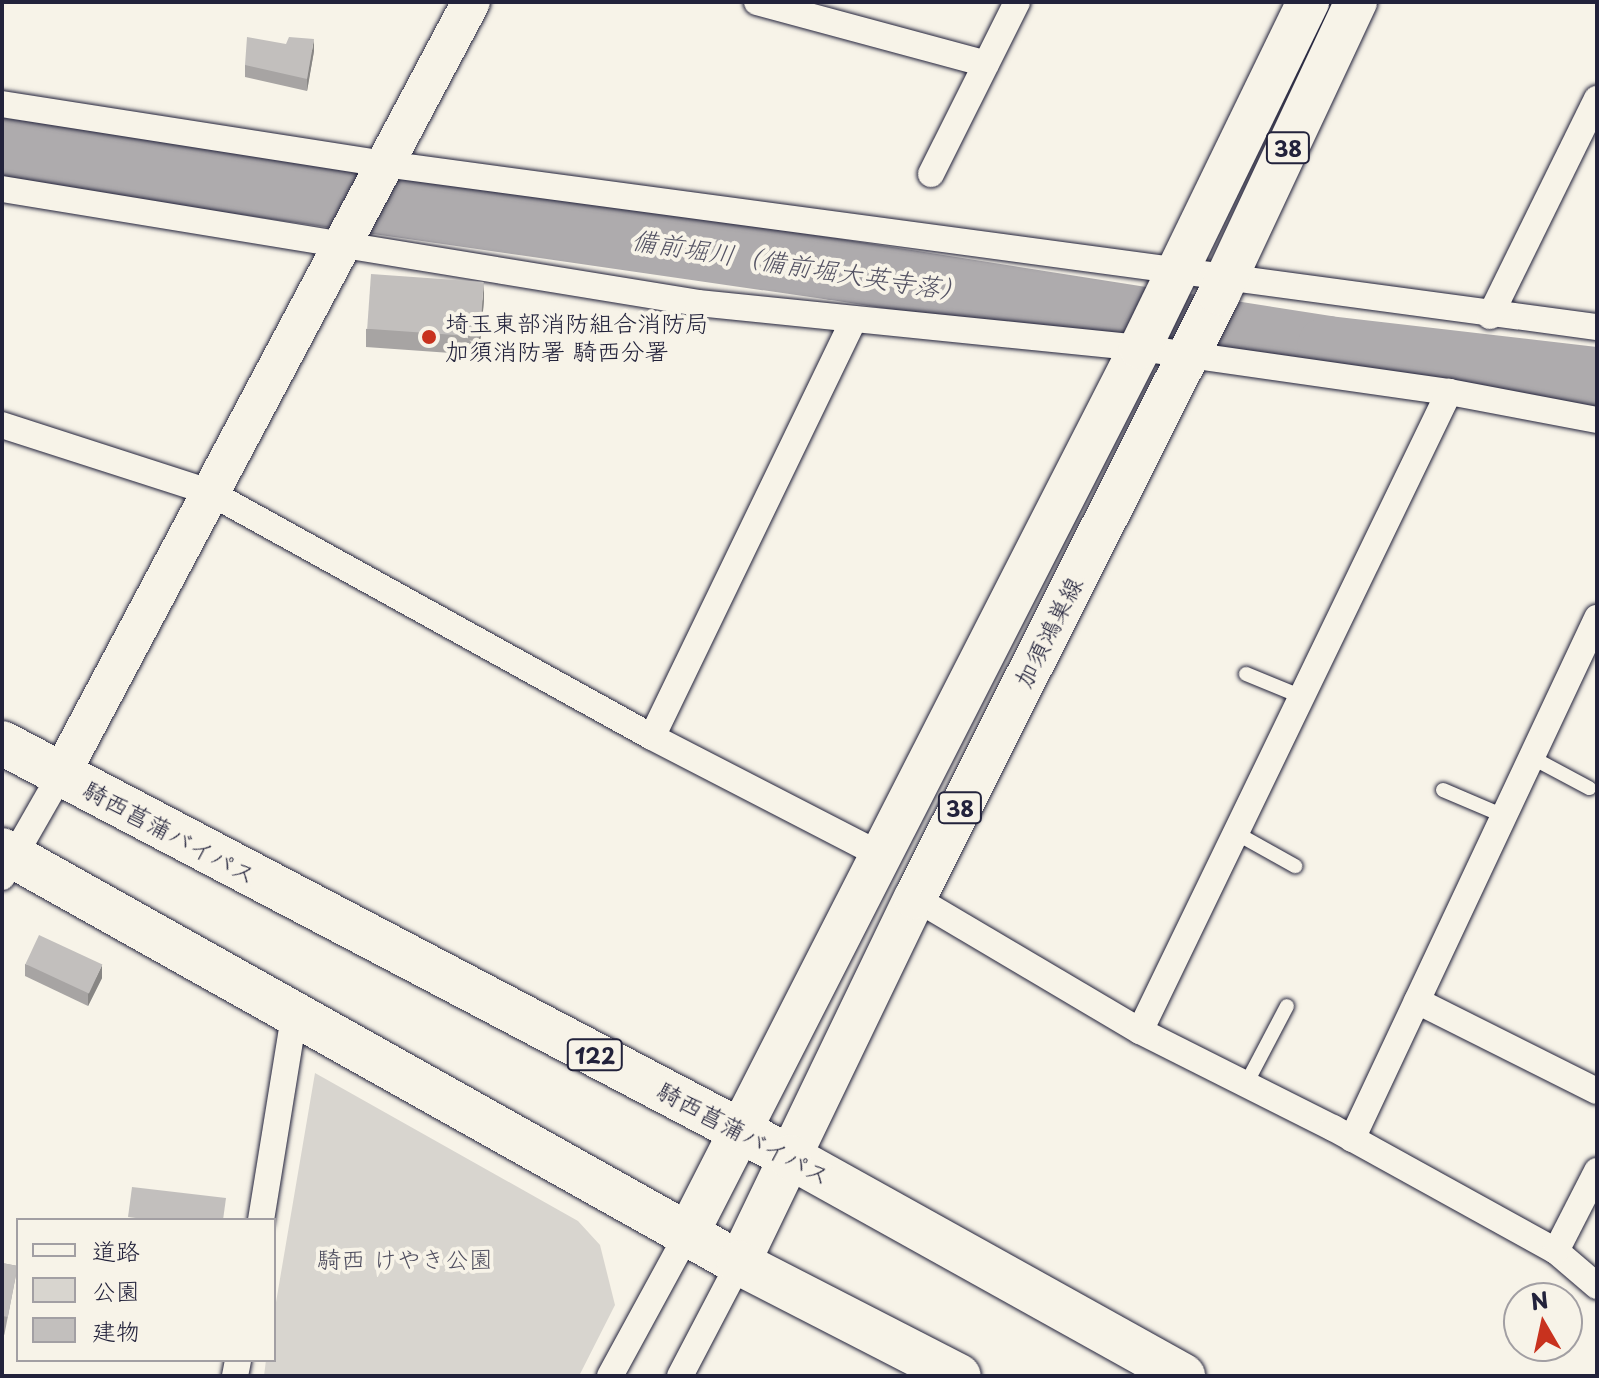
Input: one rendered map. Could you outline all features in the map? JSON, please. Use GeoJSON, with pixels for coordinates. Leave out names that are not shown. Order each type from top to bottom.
{"type":"FeatureCollection","features":[{"type":"Feature","properties":{"kind":"highway","name":"騎西菖蒲バイパス"},"geometry":{"type":"LineString","coordinates":[[2,743],[790,1157],[1183,1376]]}},
{"type":"Feature","properties":{"kind":"highway"},"geometry":{"type":"LineString","coordinates":[[7,861],[739,1263],[959,1376]]}},
{"type":"Feature","properties":{"kind":"main road","name":"加須鴻巣線"},"geometry":{"type":"LineString","coordinates":[[688,1233],[743,1132],[1140,348],[1308,2]]}},
{"type":"Feature","properties":{"kind":"main road","name":"加須鴻巣線"},"geometry":{"type":"LineString","coordinates":[[739,1263],[915,898],[1223,287],[1356,2]]}},
{"type":"Feature","properties":{"kind":"street"},"geometry":{"type":"LineString","coordinates":[[7,861],[61,774],[471,2]]}},
{"type":"Feature","properties":{"kind":"street"},"geometry":{"type":"LineString","coordinates":[[757,2],[986,64]]}},
{"type":"Feature","properties":{"kind":"street"},"geometry":{"type":"LineString","coordinates":[[931,174],[1017,2]]}},
{"type":"Feature","properties":{"kind":"street"},"geometry":{"type":"LineString","coordinates":[[1490,316],[1597,99]]}},
{"type":"Feature","properties":{"kind":"street"},"geometry":{"type":"LineString","coordinates":[[2,104],[381,172],[1223,287],[1597,327]]}},
{"type":"Feature","properties":{"kind":"street"},"geometry":{"type":"LineString","coordinates":[[2,189],[342,248],[698,303],[1140,348],[1449,392],[1597,420]]}},
{"type":"Feature","properties":{"kind":"street"},"geometry":{"type":"LineString","coordinates":[[652,737],[854,319]]}},
{"type":"Feature","properties":{"kind":"street"},"geometry":{"type":"LineString","coordinates":[[1140,1031],[1449,392]]}},
{"type":"Feature","properties":{"kind":"street"},"geometry":{"type":"LineString","coordinates":[[2,425],[209,492],[652,737],[881,855]]}},
{"type":"Feature","properties":{"kind":"street"},"geometry":{"type":"LineString","coordinates":[[1352,1139],[1597,618]]}},
{"type":"Feature","properties":{"kind":"street"},"geometry":{"type":"LineString","coordinates":[[915,898],[1140,1031],[1352,1139],[1556,1251],[1597,1286]]}},
{"type":"Feature","properties":{"kind":"street"},"geometry":{"type":"LineString","coordinates":[[1417,1001],[1597,1091]]}},
{"type":"Feature","properties":{"kind":"street"},"geometry":{"type":"LineString","coordinates":[[261,1218],[294,1017]]}},
{"type":"Feature","properties":{"kind":"street"},"geometry":{"type":"LineString","coordinates":[[1556,1251],[1597,1171]]}},
{"type":"Feature","properties":{"kind":"street"},"geometry":{"type":"LineString","coordinates":[[610,1376],[688,1233]]}},
{"type":"Feature","properties":{"kind":"street"},"geometry":{"type":"LineString","coordinates":[[680,1376],[739,1263]]}},
{"type":"Feature","properties":{"kind":"lane"},"geometry":{"type":"LineString","coordinates":[[1246,674],[1302,697]]}},
{"type":"Feature","properties":{"kind":"lane"},"geometry":{"type":"LineString","coordinates":[[1531,757],[1589,788]]}},
{"type":"Feature","properties":{"kind":"lane"},"geometry":{"type":"LineString","coordinates":[[1443,790],[1504,816]]}},
{"type":"Feature","properties":{"kind":"lane"},"geometry":{"type":"LineString","coordinates":[[1236,833],[1295,866]]}},
{"type":"Feature","properties":{"kind":"lane"},"geometry":{"type":"LineString","coordinates":[[1246,1084],[1287,1006]]}},
{"type":"Feature","properties":{"kind":"green space","name":"騎西 けやき公園"},"geometry":{"type":"Polygon","coordinates":[[[315,1073],[578,1221],[600,1245],[615,1305],[579,1376],[264,1376],[266,1362],[276,1362],[276,1302],[315,1073]]]}},
{"type":"Feature","properties":{"kind":"building"},"geometry":{"type":"Polygon","coordinates":[[[247,37],[286,44],[289,37],[314,39],[307,79],[245,65],[247,37]]]}},
{"type":"Feature","properties":{"kind":"building"},"geometry":{"type":"Polygon","coordinates":[[[371,274],[484,282],[480,337],[367,329],[371,274]]]}},
{"type":"Feature","properties":{"kind":"building"},"geometry":{"type":"Polygon","coordinates":[[[39,935],[102,965],[89,994],[25,964],[39,935]]]}},
{"type":"Feature","properties":{"kind":"building"},"geometry":{"type":"Polygon","coordinates":[[[132,1187],[226,1198],[223,1218],[128,1217],[132,1187]]]}},
{"type":"Feature","properties":{"kind":"building"},"geometry":{"type":"Polygon","coordinates":[[[2,1263],[16,1266],[8,1317],[2,1316],[2,1263]]]}},
{"type":"Feature","properties":{"kind":"waterway","name":"備前堀川（備前堀大英寺落）"},"geometry":{"type":"LineString","coordinates":[[2,149],[833,269],[1328,347],[1597,378]]}},
{"type":"Feature","properties":{"kind":"place","name":"埼玉東部消防組合消防局 加須消防署 騎西分署"},"geometry":{"type":"Point","coordinates":[429,337]}}]}
